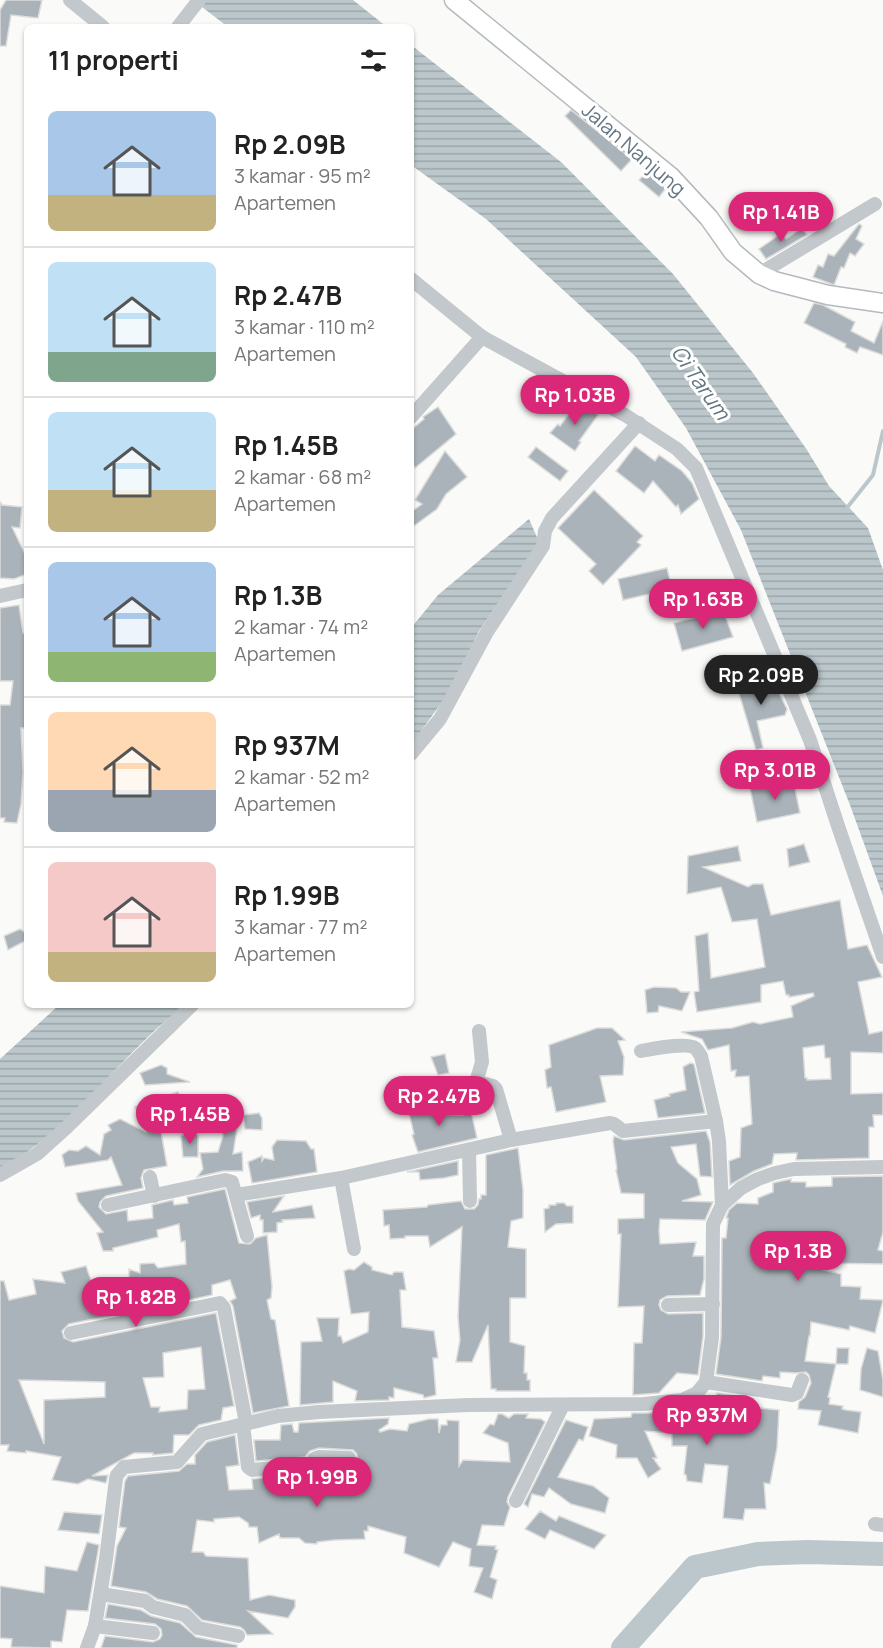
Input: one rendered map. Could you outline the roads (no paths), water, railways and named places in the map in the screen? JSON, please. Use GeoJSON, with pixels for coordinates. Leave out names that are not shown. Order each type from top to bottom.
{"type":"FeatureCollection","features":[{"type":"Feature","properties":{"kind":"main road","name":"Jalan Nanjung"},"geometry":{"type":"LineString","coordinates":[[454,0],[670,177],[709,218],[733,252],[759,274],[774,281],[828,295],[883,303]]}},
{"type":"Feature","properties":{"kind":"street"},"geometry":{"type":"LineString","coordinates":[[70,0],[99,24]]}},
{"type":"Feature","properties":{"kind":"street"},"geometry":{"type":"LineString","coordinates":[[180,24],[199,0]]}},
{"type":"Feature","properties":{"kind":"street"},"geometry":{"type":"LineString","coordinates":[[759,274],[875,204]]}},
{"type":"Feature","properties":{"kind":"street"},"geometry":{"type":"LineString","coordinates":[[414,281],[482,337],[639,423],[677,449],[696,468],[810,740],[883,957]]}},
{"type":"Feature","properties":{"kind":"street"},"geometry":{"type":"LineString","coordinates":[[414,414],[482,337]]}},
{"type":"Feature","properties":{"kind":"street"},"geometry":{"type":"LineString","coordinates":[[414,750],[440,719],[487,632],[543,546],[545,531],[552,518],[639,423]]}},
{"type":"Feature","properties":{"kind":"street"},"geometry":{"type":"LineString","coordinates":[[0,597],[24,591]]}},
{"type":"Feature","properties":{"kind":"street"},"geometry":{"type":"LineString","coordinates":[[0,1175],[37,1154],[189,1008]]}},
{"type":"Feature","properties":{"kind":"street"},"geometry":{"type":"LineString","coordinates":[[479,1031],[482,1062],[477,1079],[478,1082],[496,1089],[511,1140]]}},
{"type":"Feature","properties":{"kind":"street"},"geometry":{"type":"LineString","coordinates":[[641,1051],[689,1046],[697,1049],[701,1056],[719,1141],[722,1205]]}},
{"type":"Feature","properties":{"kind":"street"},"geometry":{"type":"LineString","coordinates":[[236,1195],[341,1178],[511,1140],[610,1123],[623,1131],[716,1121]]}},
{"type":"Feature","properties":{"kind":"street"},"geometry":{"type":"LineString","coordinates":[[469,1150],[471,1201]]}},
{"type":"Feature","properties":{"kind":"street"},"geometry":{"type":"LineString","coordinates":[[87,1648],[95,1626],[101,1594],[117,1475],[124,1467],[177,1462],[198,1436],[278,1416],[319,1412],[502,1404],[670,1402],[693,1395],[701,1390],[706,1382],[712,1337],[713,1224],[722,1205],[741,1188],[775,1173],[794,1169],[883,1167]]}},
{"type":"Feature","properties":{"kind":"street"},"geometry":{"type":"LineString","coordinates":[[150,1177],[153,1197]]}},
{"type":"Feature","properties":{"kind":"street"},"geometry":{"type":"LineString","coordinates":[[341,1178],[354,1249]]}},
{"type":"Feature","properties":{"kind":"street"},"geometry":{"type":"LineString","coordinates":[[108,1205],[225,1180],[232,1182],[240,1218],[247,1236]]}},
{"type":"Feature","properties":{"kind":"street"},"geometry":{"type":"LineString","coordinates":[[71,1333],[220,1303],[224,1308],[245,1423],[248,1467],[252,1470],[312,1465],[314,1459],[319,1457],[349,1458]]}},
{"type":"Feature","properties":{"kind":"street"},"geometry":{"type":"LineString","coordinates":[[668,1305],[713,1304]]}},
{"type":"Feature","properties":{"kind":"street"},"geometry":{"type":"LineString","coordinates":[[706,1382],[792,1395],[796,1393],[802,1380]]}},
{"type":"Feature","properties":{"kind":"street"},"geometry":{"type":"LineString","coordinates":[[516,1501],[563,1405]]}},
{"type":"Feature","properties":{"kind":"street"},"geometry":{"type":"LineString","coordinates":[[101,1594],[145,1601],[153,1607],[185,1615],[198,1628],[238,1636]]}},
{"type":"Feature","properties":{"kind":"street"},"geometry":{"type":"LineString","coordinates":[[95,1626],[153,1633]]}},
{"type":"Feature","properties":{"kind":"water"},"geometry":{"type":"Polygon","coordinates":[[[193,0],[353,0],[383,24],[224,24],[193,0]]]}},
{"type":"Feature","properties":{"kind":"water","name":"Ci Tarum"},"geometry":{"type":"Polygon","coordinates":[[[414,47],[561,162],[673,274],[753,373],[807,450],[829,486],[868,528],[883,570],[883,896],[850,805],[741,530],[686,428],[636,357],[486,219],[414,167],[414,47]]]}},
{"type":"Feature","properties":{"kind":"water"},"geometry":{"type":"Polygon","coordinates":[[[529,519],[539,542],[479,631],[452,688],[414,741],[414,624],[438,595],[529,519]]]}},
{"type":"Feature","properties":{"kind":"water"},"geometry":{"type":"Polygon","coordinates":[[[56,1008],[181,1008],[154,1031],[61,1124],[22,1156],[0,1170],[0,1059],[56,1008]]]}},
{"type":"Feature","properties":{"kind":"waterway"},"geometry":{"type":"LineString","coordinates":[[846,509],[873,475],[883,431]]}},
{"type":"Feature","properties":{"kind":"waterway"},"geometry":{"type":"LineString","coordinates":[[623,1648],[695,1567],[758,1554],[808,1552],[883,1554]]}}]}
